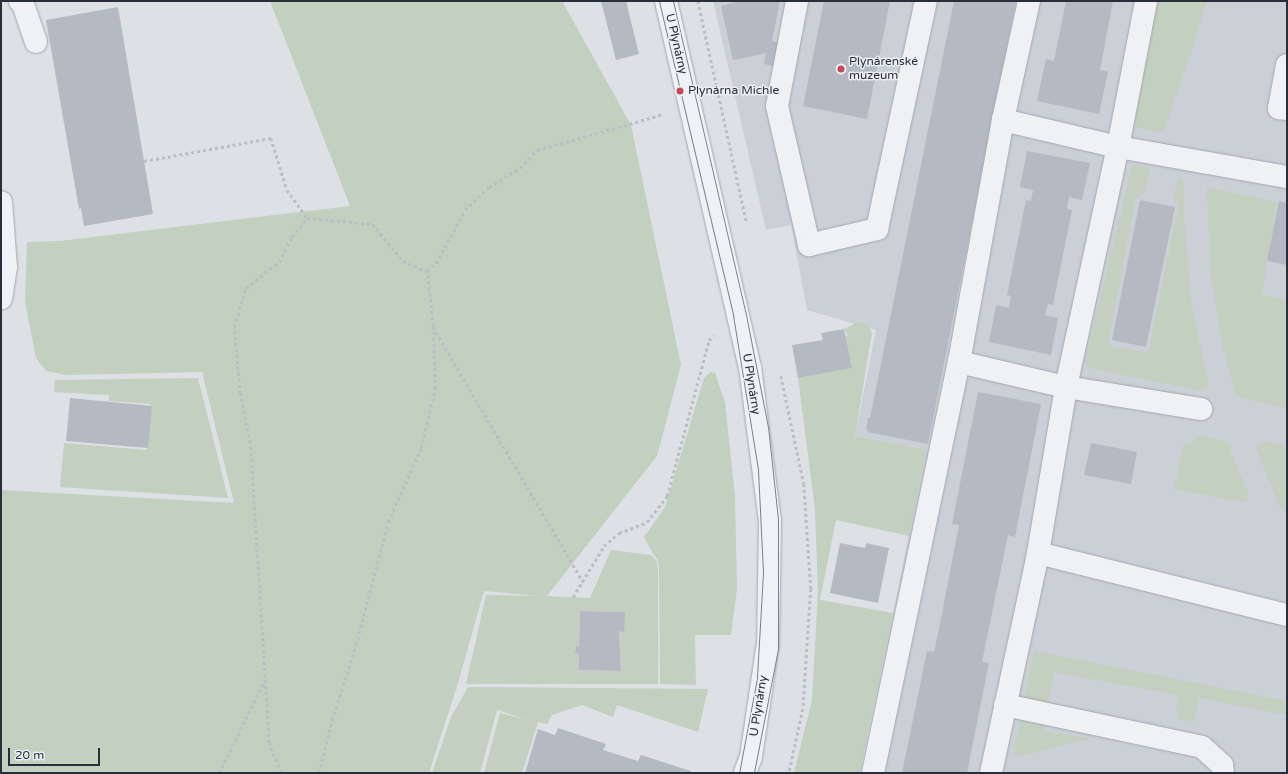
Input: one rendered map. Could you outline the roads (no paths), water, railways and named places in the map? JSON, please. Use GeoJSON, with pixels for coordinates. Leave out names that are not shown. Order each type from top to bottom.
{"type":"FeatureCollection","features":[{"type":"Feature","properties":{"kind":"street"},"geometry":{"type":"LineString","coordinates":[[20,1],[23,4],[36,42]]}},
{"type":"Feature","properties":{"kind":"street","name":"U Plynárny"},"geometry":{"type":"LineString","coordinates":[[666,1],[750,367],[770,520],[768,643],[751,757],[745,773]]}},
{"type":"Feature","properties":{"kind":"street"},"geometry":{"type":"LineString","coordinates":[[797,1],[777,106],[809,245],[877,229],[926,1]]}},
{"type":"Feature","properties":{"kind":"street"},"geometry":{"type":"LineString","coordinates":[[873,773],[958,362],[1003,120],[1029,1]]}},
{"type":"Feature","properties":{"kind":"street"},"geometry":{"type":"LineString","coordinates":[[991,773],[1038,553],[1066,387],[1118,147],[1146,1]]}},
{"type":"Feature","properties":{"kind":"street"},"geometry":{"type":"LineString","coordinates":[[1287,65],[1279,108],[1287,109]]}},
{"type":"Feature","properties":{"kind":"street"},"geometry":{"type":"LineString","coordinates":[[1003,120],[1118,147],[1287,177]]}},
{"type":"Feature","properties":{"kind":"street"},"geometry":{"type":"LineString","coordinates":[[1,202],[6,267],[1,299]]}},
{"type":"Feature","properties":{"kind":"street"},"geometry":{"type":"LineString","coordinates":[[958,362],[1066,387],[1200,409]]}},
{"type":"Feature","properties":{"kind":"street"},"geometry":{"type":"LineString","coordinates":[[1038,553],[1287,615]]}},
{"type":"Feature","properties":{"kind":"street"},"geometry":{"type":"LineString","coordinates":[[1005,705],[1202,747],[1222,765],[1223,773]]}},
{"type":"Feature","properties":{"kind":"tram line"},"geometry":{"type":"LineString","coordinates":[[659,1],[733,315],[758,470],[763,573],[757,678],[739,773]]}},
{"type":"Feature","properties":{"kind":"tram line"},"geometry":{"type":"LineString","coordinates":[[673,1],[747,320],[768,427],[778,519],[778,649],[754,773]]}},
{"type":"Feature","properties":{"kind":"place","name":"Plynárenské muzeum"},"geometry":{"type":"Point","coordinates":[841,69]}},
{"type":"Feature","properties":{"kind":"place","name":"Plynárna Michle"},"geometry":{"type":"Point","coordinates":[680,91]}}]}
